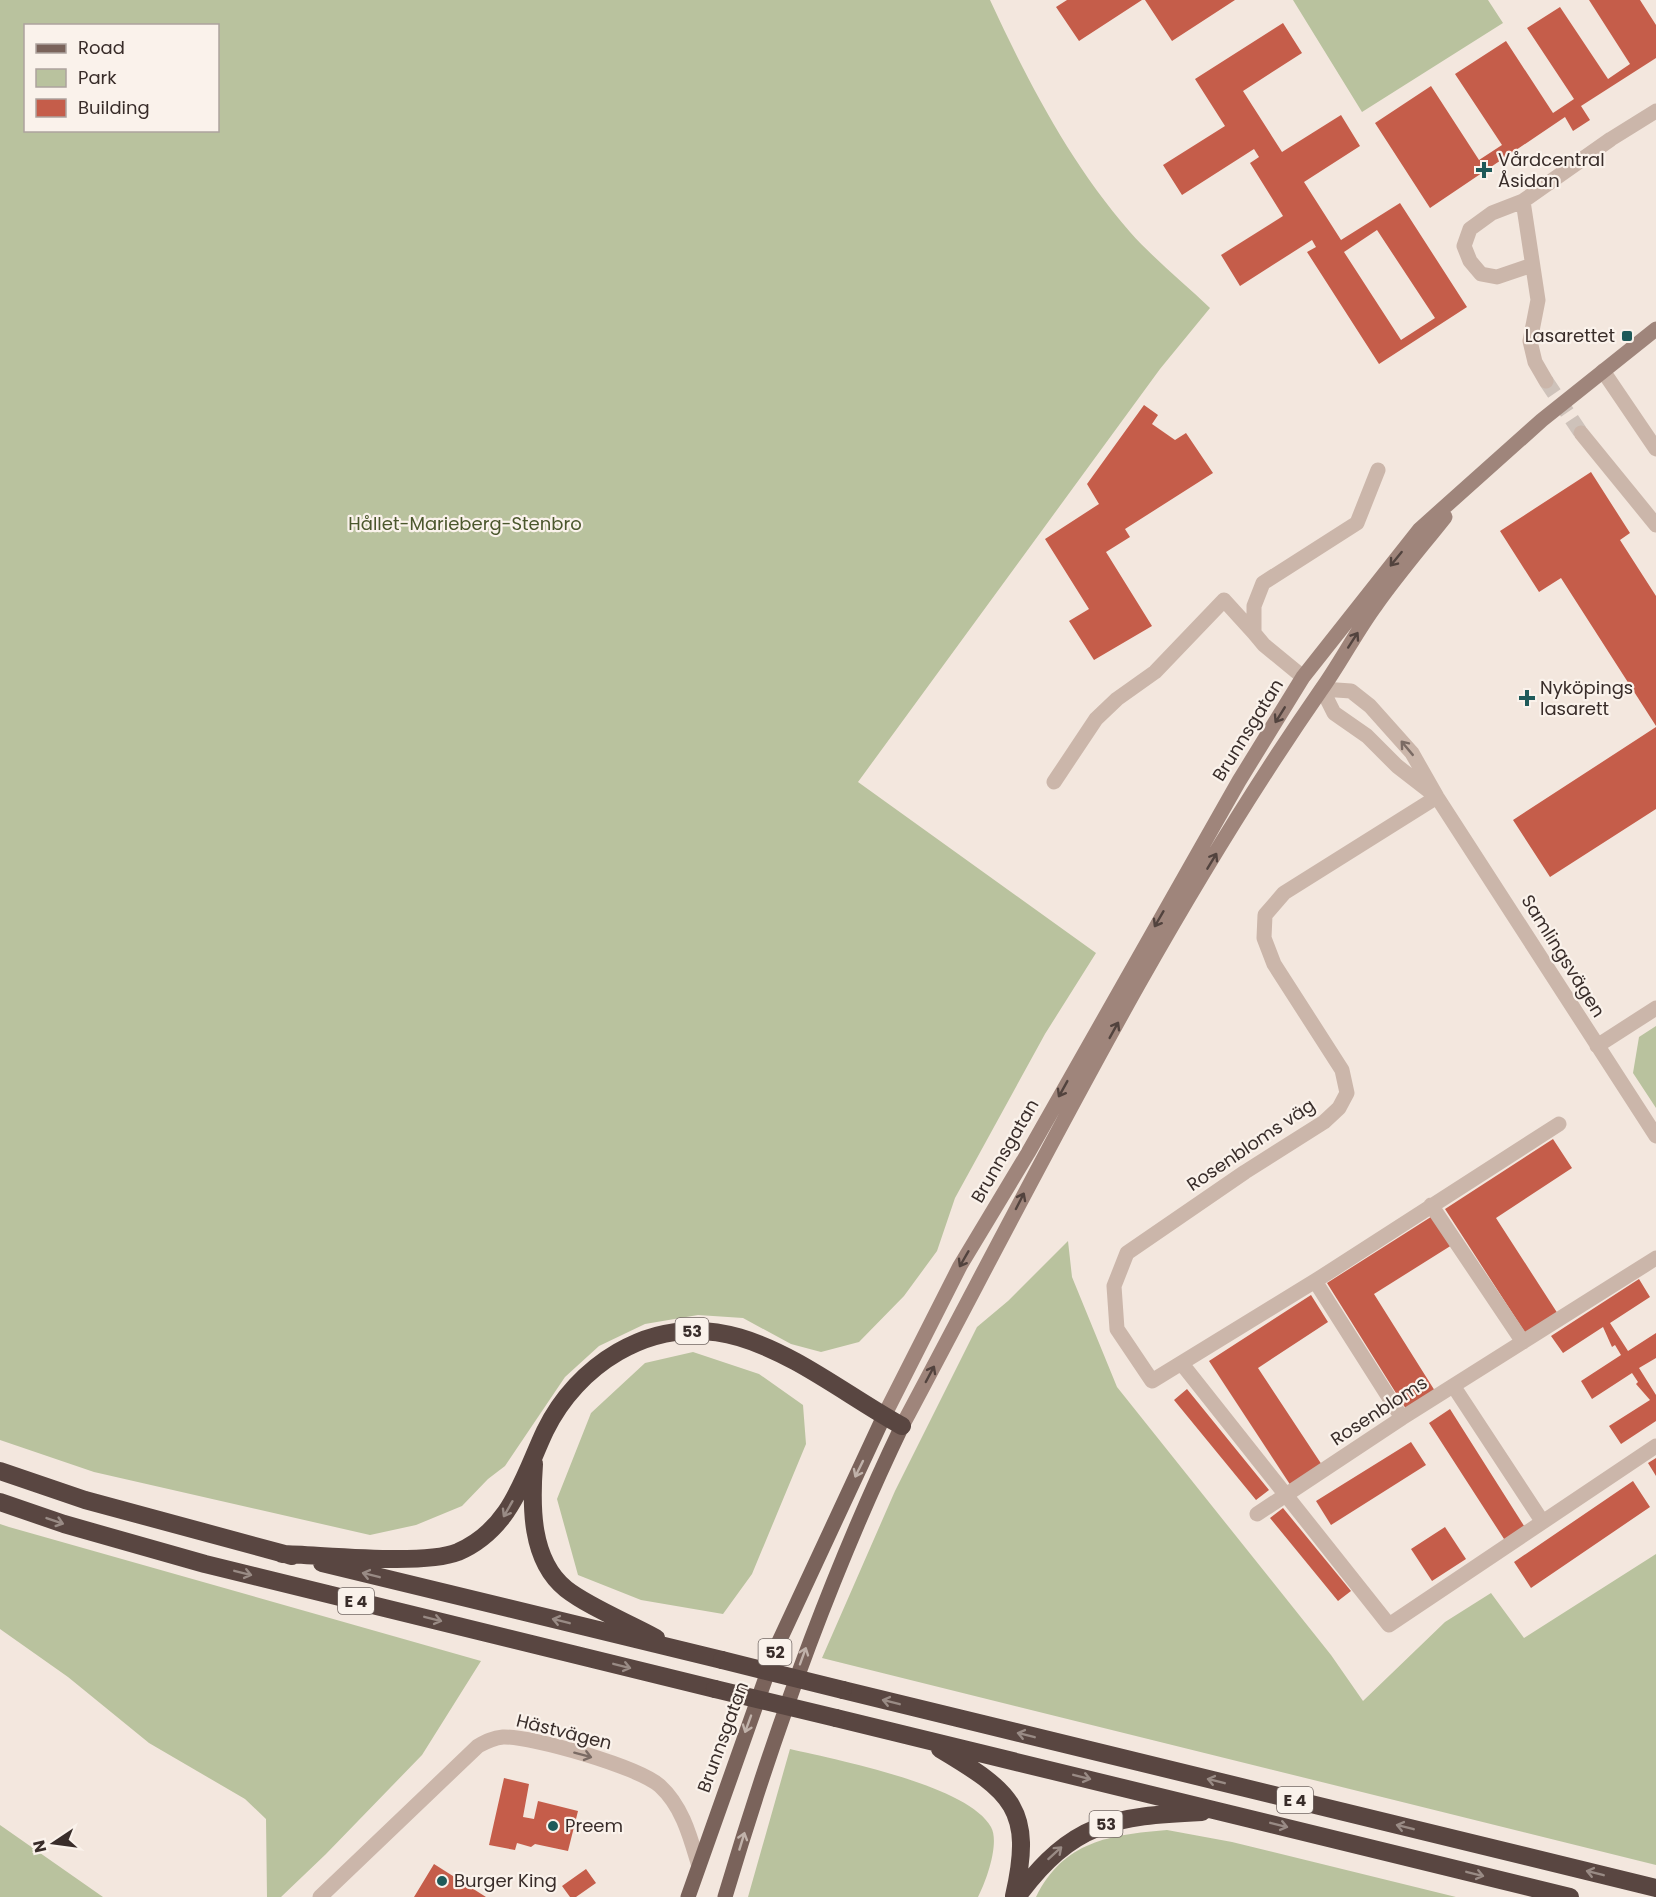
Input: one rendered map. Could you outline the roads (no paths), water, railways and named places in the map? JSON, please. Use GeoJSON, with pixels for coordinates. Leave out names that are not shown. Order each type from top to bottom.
{"type":"FeatureCollection","features":[{"type":"Feature","properties":{"kind":"highway","name":"53"},"geometry":{"type":"LineString","coordinates":[[679,1650],[568,1590],[554,1577],[545,1562],[535,1524],[535,1457],[546,1430],[561,1405],[592,1369],[628,1346],[649,1337],[688,1331],[726,1333],[768,1346],[902,1425]]}},
{"type":"Feature","properties":{"kind":"highway"},"geometry":{"type":"LineString","coordinates":[[282,1554],[425,1558],[457,1552],[482,1539],[497,1527],[535,1457]]}},
{"type":"Feature","properties":{"kind":"highway","name":"E 4"},"geometry":{"type":"LineString","coordinates":[[0,1471],[96,1504],[282,1554],[1656,1888]]}},
{"type":"Feature","properties":{"kind":"highway","name":"E 4"},"geometry":{"type":"LineString","coordinates":[[0,1502],[64,1524],[205,1564],[1570,1897]]}},
{"type":"Feature","properties":{"kind":"highway"},"geometry":{"type":"LineString","coordinates":[[923,1739],[978,1772],[1006,1795],[1013,1807],[1019,1821],[1022,1845],[1015,1897]]}},
{"type":"Feature","properties":{"kind":"highway","name":"53"},"geometry":{"type":"LineString","coordinates":[[1015,1897],[1036,1870],[1059,1849],[1101,1825],[1145,1815],[1222,1811]]}},
{"type":"Feature","properties":{"kind":"main road","name":"Brunnsgatan"},"geometry":{"type":"LineString","coordinates":[[688,1897],[698,1863],[777,1646],[885,1416],[960,1266],[1028,1153],[1239,781],[1303,677],[1420,529],[1542,420],[1656,329]]}},
{"type":"Feature","properties":{"kind":"main road","name":"Brunnsgatan"},"geometry":{"type":"LineString","coordinates":[[725,1897],[802,1656],[867,1500],[902,1425],[1030,1182],[1172,927],[1289,734],[1322,689],[1376,605],[1467,488]]}},
{"type":"Feature","properties":{"kind":"main road"},"geometry":{"type":"LineString","coordinates":[[1303,677],[1322,689]]}},
{"type":"Feature","properties":{"kind":"street"},"geometry":{"type":"LineString","coordinates":[[1532,265],[1497,277],[1481,274],[1470,261],[1464,246],[1470,229],[1492,213],[1523,201],[1656,111]]}},
{"type":"Feature","properties":{"kind":"street"},"geometry":{"type":"LineString","coordinates":[[1523,201],[1538,300],[1530,341],[1535,362],[1546,381]]}},
{"type":"Feature","properties":{"kind":"street"},"geometry":{"type":"LineString","coordinates":[[1603,371],[1656,449]]}},
{"type":"Feature","properties":{"kind":"street"},"geometry":{"type":"LineString","coordinates":[[1581,434],[1656,525]]}},
{"type":"Feature","properties":{"kind":"street"},"geometry":{"type":"LineString","coordinates":[[1254,633],[1254,606],[1263,583],[1357,523],[1378,470]]}},
{"type":"Feature","properties":{"kind":"street"},"geometry":{"type":"LineString","coordinates":[[1054,782],[1096,719],[1117,699],[1155,672],[1224,600],[1264,645],[1303,677]]}},
{"type":"Feature","properties":{"kind":"street","name":"Samlingsvägen"},"geometry":{"type":"LineString","coordinates":[[1322,689],[1334,713],[1367,736],[1397,766],[1437,797]]}},
{"type":"Feature","properties":{"kind":"street","name":"Samlingsvägen"},"geometry":{"type":"LineString","coordinates":[[1322,689],[1351,691],[1370,706],[1412,753],[1437,797],[1656,1136]]}},
{"type":"Feature","properties":{"kind":"street","name":"Rosenbloms väg"},"geometry":{"type":"LineString","coordinates":[[1437,797],[1284,893],[1266,915],[1264,938],[1274,964],[1342,1070],[1347,1093],[1339,1108],[1324,1122],[1127,1253],[1114,1286],[1117,1329],[1152,1381],[1315,1281],[1559,1124]]}},
{"type":"Feature","properties":{"kind":"street"},"geometry":{"type":"LineString","coordinates":[[1597,1046],[1656,1008]]}},
{"type":"Feature","properties":{"kind":"street"},"geometry":{"type":"LineString","coordinates":[[1431,1205],[1523,1342]]}},
{"type":"Feature","properties":{"kind":"street","name":"Rosenbloms"},"geometry":{"type":"LineString","coordinates":[[1257,1514],[1402,1418],[1656,1257]]}},
{"type":"Feature","properties":{"kind":"street"},"geometry":{"type":"LineString","coordinates":[[1315,1281],[1402,1418]]}},
{"type":"Feature","properties":{"kind":"street"},"geometry":{"type":"LineString","coordinates":[[1182,1364],[1389,1625],[1656,1446]]}},
{"type":"Feature","properties":{"kind":"street"},"geometry":{"type":"LineString","coordinates":[[1454,1387],[1542,1521]]}},
{"type":"Feature","properties":{"kind":"street","name":"Hästvägen"},"geometry":{"type":"LineString","coordinates":[[320,1897],[478,1746],[492,1738],[527,1740],[627,1767],[660,1786],[682,1816],[698,1863]]}},
{"type":"Feature","properties":{"kind":"tunnel"},"geometry":{"type":"LineString","coordinates":[[1546,381],[1581,433]]}},
{"type":"Feature","properties":{"kind":"place","name":"Vårdcentral Åsidan"},"geometry":{"type":"Point","coordinates":[1484,170]}},
{"type":"Feature","properties":{"kind":"place","name":"Lasarettet"},"geometry":{"type":"Point","coordinates":[1627,336]}},
{"type":"Feature","properties":{"kind":"place","name":"Nyköpings lasarett"},"geometry":{"type":"Point","coordinates":[1527,698]}},
{"type":"Feature","properties":{"kind":"place","name":"Preem"},"geometry":{"type":"Point","coordinates":[553,1826]}},
{"type":"Feature","properties":{"kind":"place","name":"Burger King"},"geometry":{"type":"Point","coordinates":[442,1881]}},
{"type":"Feature","properties":{"kind":"park label","name":"Hållet-Marieberg-Stenbro"},"geometry":{"type":"Point","coordinates":[465,524]}}]}
